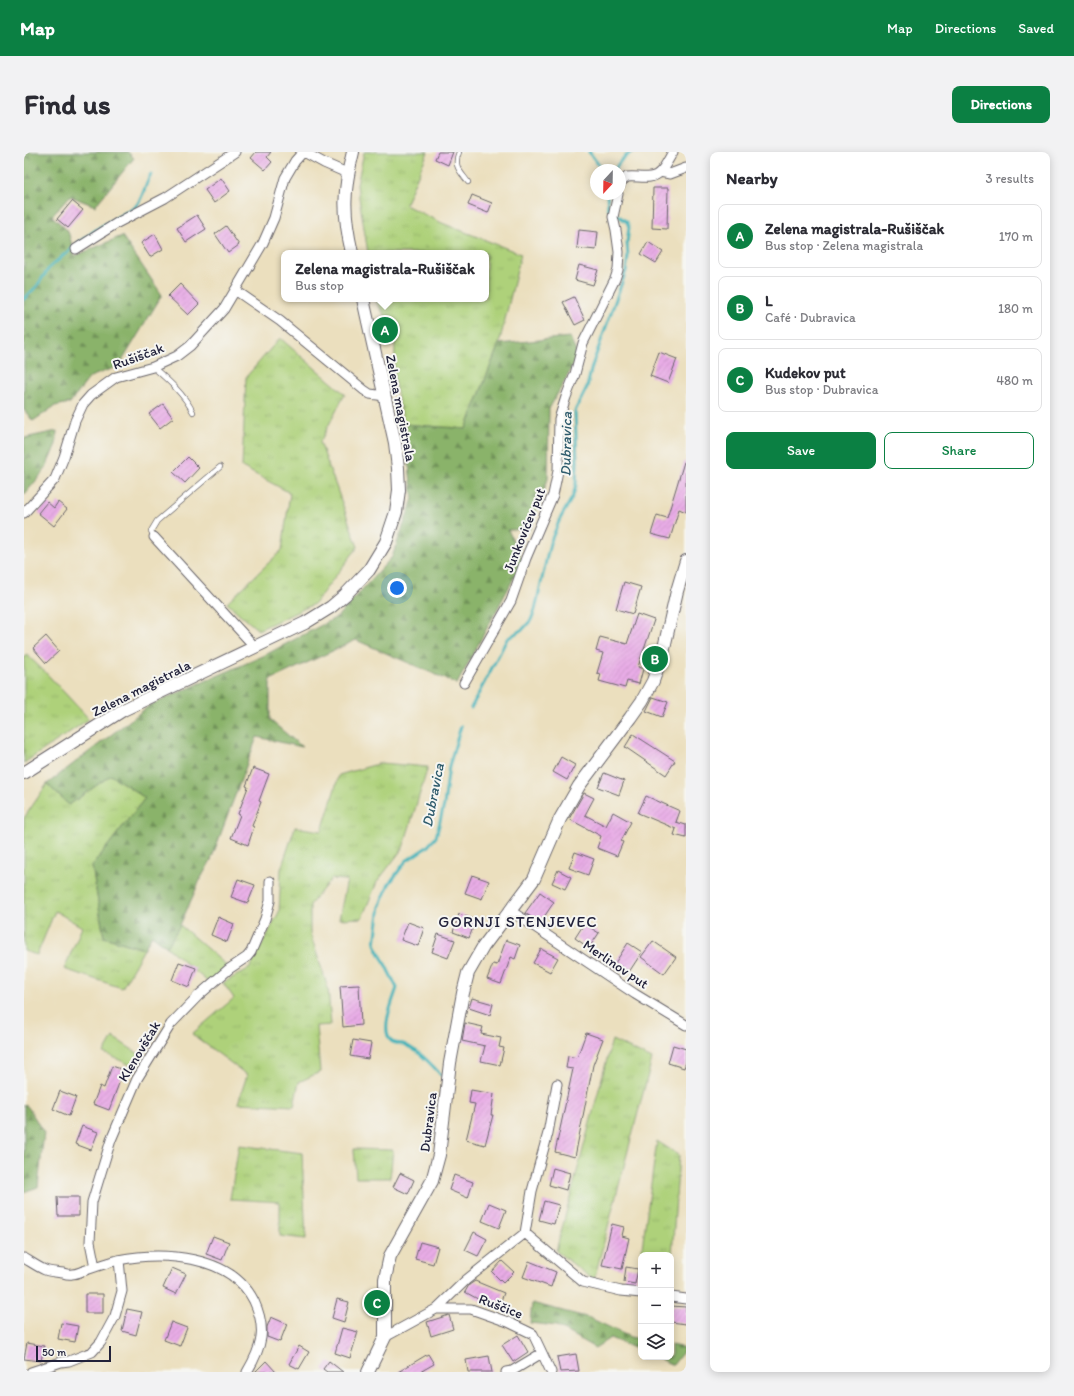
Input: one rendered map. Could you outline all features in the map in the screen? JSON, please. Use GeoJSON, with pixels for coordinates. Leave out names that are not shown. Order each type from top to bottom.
{"type":"FeatureCollection","features":[{"type":"Feature","properties":{"kind":"street"},"geometry":{"type":"LineString","coordinates":[[76,249],[117,223],[165,198],[235,152]]}},
{"type":"Feature","properties":{"kind":"street","name":"Rušiščak"},"geometry":{"type":"LineString","coordinates":[[24,513],[55,479],[64,457],[75,421],[83,404],[91,395],[116,377],[153,367],[177,356],[190,346],[224,309],[263,243],[274,218],[285,178],[295,161],[303,152],[348,173]]}},
{"type":"Feature","properties":{"kind":"street"},"geometry":{"type":"LineString","coordinates":[[351,250],[347,233],[345,189],[353,152]]}},
{"type":"Feature","properties":{"kind":"street"},"geometry":{"type":"LineString","coordinates":[[626,178],[652,177],[660,172],[673,152]]}},
{"type":"Feature","properties":{"kind":"street"},"geometry":{"type":"LineString","coordinates":[[660,172],[670,174],[686,168]]}},
{"type":"Feature","properties":{"kind":"street","name":"Junkovićev put"},"geometry":{"type":"LineString","coordinates":[[464,683],[511,601],[526,558],[554,495],[558,471],[560,419],[566,397],[575,374],[583,343],[618,270],[619,252],[613,217],[616,200]]}},
{"type":"Feature","properties":{"kind":"street"},"geometry":{"type":"LineString","coordinates":[[235,290],[285,325],[364,390],[370,394],[385,396]]}},
{"type":"Feature","properties":{"kind":"street","name":"Zelena magistrala"},"geometry":{"type":"LineString","coordinates":[[24,774],[123,710],[305,623],[331,607],[369,570],[386,542],[396,512],[399,490],[396,443],[364,302]]}},
{"type":"Feature","properties":{"kind":"street"},"geometry":{"type":"LineString","coordinates":[[154,537],[255,647]]}},
{"type":"Feature","properties":{"kind":"street","name":"Dubravica"},"geometry":{"type":"LineString","coordinates":[[368,1372],[385,1337],[385,1279],[390,1256],[423,1199],[432,1181],[437,1166],[450,1063],[468,973],[477,956],[534,879],[570,800],[590,769],[642,701],[653,681],[664,652],[677,591],[686,561]]}},
{"type":"Feature","properties":{"kind":"street","name":"Klenovščak"},"geometry":{"type":"LineString","coordinates":[[95,1267],[90,1242],[92,1202],[111,1140],[136,1079],[171,1024],[198,995],[229,969],[247,957],[265,919],[270,901],[270,881]]}},
{"type":"Feature","properties":{"kind":"street","name":"Merlinov put"},"geometry":{"type":"LineString","coordinates":[[511,911],[635,994],[686,1025]]}},
{"type":"Feature","properties":{"kind":"street"},"geometry":{"type":"LineString","coordinates":[[385,1337],[436,1309],[466,1280],[525,1233],[532,1191],[548,1133],[557,1084]]}},
{"type":"Feature","properties":{"kind":"street"},"geometry":{"type":"LineString","coordinates":[[525,1233],[584,1282],[621,1291],[638,1293]]}},
{"type":"Feature","properties":{"kind":"street"},"geometry":{"type":"LineString","coordinates":[[24,1258],[45,1270],[72,1274],[119,1260],[153,1256],[183,1257],[201,1261],[220,1268],[238,1279],[249,1292],[257,1307],[261,1326],[261,1343],[256,1358],[247,1372]]}},
{"type":"Feature","properties":{"kind":"street"},"geometry":{"type":"LineString","coordinates":[[31,1372],[61,1362],[69,1361],[92,1352],[101,1342],[115,1316],[122,1291],[119,1260]]}},
{"type":"Feature","properties":{"kind":"street"},"geometry":{"type":"LineString","coordinates":[[674,1297],[686,1299]]}},
{"type":"Feature","properties":{"kind":"street","name":"Ruščice"},"geometry":{"type":"LineString","coordinates":[[436,1309],[471,1309],[508,1322],[533,1334],[551,1372]]}},
{"type":"Feature","properties":{"kind":"street"},"geometry":{"type":"LineString","coordinates":[[506,1372],[512,1371],[542,1353]]}},
{"type":"Feature","properties":{"kind":"lane"},"geometry":{"type":"LineString","coordinates":[[459,152],[456,160],[457,166],[468,182]]}},
{"type":"Feature","properties":{"kind":"lane"},"geometry":{"type":"LineString","coordinates":[[153,367],[179,392],[189,404],[193,412]]}},
{"type":"Feature","properties":{"kind":"lane"},"geometry":{"type":"LineString","coordinates":[[154,537],[150,531],[157,521],[220,467]]}},
{"type":"Feature","properties":{"kind":"green space"},"geometry":{"type":"Polygon","coordinates":[[[24,152],[128,152],[134,158],[95,206],[70,196],[52,216],[68,231],[75,256],[122,236],[162,295],[119,366],[90,377],[70,403],[55,406],[33,421],[24,410],[24,152]]]}},
{"type":"Feature","properties":{"kind":"green space"},"geometry":{"type":"Polygon","coordinates":[[[364,152],[428,152],[405,205],[442,223],[521,254],[499,344],[466,429],[404,424],[394,380],[395,345],[387,319],[377,302],[489,302],[489,250],[368,250],[357,185],[364,152]]]}},
{"type":"Feature","properties":{"kind":"green space"},"geometry":{"type":"Polygon","coordinates":[[[570,337],[578,357],[549,409],[548,479],[530,529],[508,530],[523,561],[457,684],[356,640],[270,680],[270,720],[302,747],[257,737],[211,860],[201,878],[180,925],[167,947],[152,935],[144,949],[104,937],[92,866],[145,798],[111,775],[69,805],[47,784],[150,705],[263,656],[337,617],[392,557],[413,499],[404,424],[466,429],[499,344],[570,337]]]}},
{"type":"Feature","properties":{"kind":"green space"},"geometry":{"type":"Polygon","coordinates":[[[280,338],[345,394],[320,442],[358,547],[314,604],[258,630],[227,603],[282,550],[290,493],[242,467],[246,377],[280,338]]]}},
{"type":"Feature","properties":{"kind":"green space"},"geometry":{"type":"Polygon","coordinates":[[[57,431],[56,444],[45,470],[24,495],[24,438],[57,431]]]}},
{"type":"Feature","properties":{"kind":"green space"},"geometry":{"type":"Polygon","coordinates":[[[26,654],[89,719],[24,763],[24,658],[26,654]]]}},
{"type":"Feature","properties":{"kind":"green space"},"geometry":{"type":"Polygon","coordinates":[[[381,763],[428,767],[403,848],[377,882],[362,918],[339,919],[347,880],[331,879],[310,905],[310,933],[328,988],[331,1025],[316,1026],[320,1072],[299,1082],[294,1106],[238,1103],[247,1075],[192,1034],[234,998],[223,983],[250,968],[279,912],[281,869],[295,827],[322,831],[339,775],[381,763]]]}},
{"type":"Feature","properties":{"kind":"green space"},"geometry":{"type":"Polygon","coordinates":[[[111,775],[145,798],[92,866],[104,937],[144,949],[122,988],[64,969],[82,927],[55,911],[37,955],[24,951],[24,818],[47,784],[69,805],[111,775]]]}},
{"type":"Feature","properties":{"kind":"green space"},"geometry":{"type":"Polygon","coordinates":[[[180,925],[227,966],[209,983],[167,947],[180,925]]]}},
{"type":"Feature","properties":{"kind":"green space"},"geometry":{"type":"Polygon","coordinates":[[[113,1037],[145,1058],[137,1068],[104,1053],[113,1037]]]}},
{"type":"Feature","properties":{"kind":"green space"},"geometry":{"type":"Polygon","coordinates":[[[612,1040],[652,1059],[594,1280],[556,1251],[612,1040]]]}},
{"type":"Feature","properties":{"kind":"green space"},"geometry":{"type":"Polygon","coordinates":[[[24,1104],[28,1107],[44,1133],[38,1187],[24,1192],[24,1104]]]}},
{"type":"Feature","properties":{"kind":"green space"},"geometry":{"type":"Polygon","coordinates":[[[657,1141],[679,1155],[672,1252],[641,1252],[657,1141]]]}},
{"type":"Feature","properties":{"kind":"green space"},"geometry":{"type":"Polygon","coordinates":[[[239,1145],[302,1153],[306,1239],[280,1236],[280,1202],[230,1199],[239,1145]]]}},
{"type":"Feature","properties":{"kind":"green space"},"geometry":{"type":"Polygon","coordinates":[[[354,1149],[393,1150],[390,1178],[356,1178],[354,1149]]]}},
{"type":"Feature","properties":{"kind":"green space"},"geometry":{"type":"Polygon","coordinates":[[[532,1303],[590,1318],[630,1337],[638,1338],[638,1350],[610,1338],[595,1348],[556,1326],[530,1323],[532,1303]]]}},
{"type":"Feature","properties":{"kind":"green space"},"geometry":{"type":"Polygon","coordinates":[[[674,1346],[686,1348],[673,1365],[662,1360],[674,1360],[674,1346]]]}},
{"type":"Feature","properties":{"kind":"building"},"geometry":{"type":"Polygon","coordinates":[[[256,152],[271,152],[267,157],[272,162],[265,170],[251,158],[256,152]]]}},
{"type":"Feature","properties":{"kind":"building"},"geometry":{"type":"Polygon","coordinates":[[[438,152],[453,152],[448,165],[435,159],[438,152]]]}},
{"type":"Feature","properties":{"kind":"building"},"geometry":{"type":"Polygon","coordinates":[[[221,178],[230,191],[214,203],[205,190],[221,178]]]}},
{"type":"Feature","properties":{"kind":"building"},"geometry":{"type":"Polygon","coordinates":[[[653,188],[668,188],[667,229],[652,228],[653,188]]]}},
{"type":"Feature","properties":{"kind":"building"},"geometry":{"type":"Polygon","coordinates":[[[472,195],[492,203],[488,213],[468,205],[472,195]]]}},
{"type":"Feature","properties":{"kind":"building"},"geometry":{"type":"Polygon","coordinates":[[[72,201],[83,210],[68,228],[57,219],[72,201]]]}},
{"type":"Feature","properties":{"kind":"building"},"geometry":{"type":"Polygon","coordinates":[[[197,215],[206,229],[186,242],[177,228],[197,215]]]}},
{"type":"Feature","properties":{"kind":"building"},"geometry":{"type":"Polygon","coordinates":[[[226,226],[239,245],[228,253],[215,234],[226,226]]]}},
{"type":"Feature","properties":{"kind":"building"},"geometry":{"type":"Polygon","coordinates":[[[579,230],[598,232],[596,250],[577,248],[579,230]]]}},
{"type":"Feature","properties":{"kind":"building"},"geometry":{"type":"Polygon","coordinates":[[[155,234],[163,249],[150,257],[141,243],[155,234]]]}},
{"type":"Feature","properties":{"kind":"building"},"geometry":{"type":"Polygon","coordinates":[[[648,242],[663,252],[656,263],[641,254],[648,242]]]}},
{"type":"Feature","properties":{"kind":"building"},"geometry":{"type":"Polygon","coordinates":[[[579,265],[598,270],[593,285],[575,280],[579,265]]]}},
{"type":"Feature","properties":{"kind":"building"},"geometry":{"type":"Polygon","coordinates":[[[180,284],[199,304],[188,315],[168,296],[180,284]]]}},
{"type":"Feature","properties":{"kind":"building"},"geometry":{"type":"Polygon","coordinates":[[[574,297],[585,320],[575,325],[563,302],[574,297]]]}},
{"type":"Feature","properties":{"kind":"building"},"geometry":{"type":"Polygon","coordinates":[[[659,352],[677,359],[668,383],[650,376],[659,352]]]}},
{"type":"Feature","properties":{"kind":"building"},"geometry":{"type":"Polygon","coordinates":[[[163,404],[173,418],[160,428],[149,414],[163,404]]]}},
{"type":"Feature","properties":{"kind":"building"},"geometry":{"type":"Polygon","coordinates":[[[188,457],[199,468],[185,483],[173,472],[188,457]]]}},
{"type":"Feature","properties":{"kind":"building"},"geometry":{"type":"Polygon","coordinates":[[[684,462],[686,462],[686,512],[679,509],[670,539],[651,534],[657,515],[667,518],[684,462]]]}},
{"type":"Feature","properties":{"kind":"building"},"geometry":{"type":"Polygon","coordinates":[[[47,502],[54,508],[58,502],[67,509],[54,526],[38,513],[47,502]]]}},
{"type":"Feature","properties":{"kind":"building"},"geometry":{"type":"Polygon","coordinates":[[[624,582],[641,587],[633,614],[616,609],[624,582]]]}},
{"type":"Feature","properties":{"kind":"building"},"geometry":{"type":"Polygon","coordinates":[[[637,614],[654,620],[638,667],[643,669],[639,684],[627,681],[625,688],[599,681],[601,674],[597,673],[603,653],[596,651],[600,637],[627,644],[637,614]]]}},
{"type":"Feature","properties":{"kind":"building"},"geometry":{"type":"Polygon","coordinates":[[[46,636],[59,651],[46,663],[33,648],[46,636]]]}},
{"type":"Feature","properties":{"kind":"building"},"geometry":{"type":"Polygon","coordinates":[[[653,697],[668,702],[662,717],[646,711],[653,697]]]}},
{"type":"Feature","properties":{"kind":"building"},"geometry":{"type":"Polygon","coordinates":[[[633,734],[675,761],[666,775],[625,747],[633,734]]]}},
{"type":"Feature","properties":{"kind":"building"},"geometry":{"type":"Polygon","coordinates":[[[561,757],[575,765],[567,780],[553,772],[561,757]]]}},
{"type":"Feature","properties":{"kind":"building"},"geometry":{"type":"Polygon","coordinates":[[[253,768],[269,774],[259,801],[261,802],[252,826],[254,827],[248,845],[231,838],[240,815],[238,814],[253,768]]]}},
{"type":"Feature","properties":{"kind":"building"},"geometry":{"type":"Polygon","coordinates":[[[604,773],[624,781],[619,795],[598,787],[604,773]]]}},
{"type":"Feature","properties":{"kind":"building"},"geometry":{"type":"Polygon","coordinates":[[[584,793],[594,798],[585,815],[606,826],[613,812],[631,822],[621,841],[623,842],[617,856],[597,848],[601,836],[569,819],[584,793]]]}},
{"type":"Feature","properties":{"kind":"building"},"geometry":{"type":"Polygon","coordinates":[[[646,796],[680,811],[676,822],[686,825],[686,838],[674,835],[676,829],[638,813],[646,796]]]}},
{"type":"Feature","properties":{"kind":"building"},"geometry":{"type":"Polygon","coordinates":[[[575,852],[594,859],[588,875],[569,868],[575,852]]]}},
{"type":"Feature","properties":{"kind":"building"},"geometry":{"type":"Polygon","coordinates":[[[558,870],[571,877],[565,889],[552,883],[558,870]]]}},
{"type":"Feature","properties":{"kind":"building"},"geometry":{"type":"Polygon","coordinates":[[[472,875],[489,881],[482,899],[465,893],[472,875]]]}},
{"type":"Feature","properties":{"kind":"building"},"geometry":{"type":"Polygon","coordinates":[[[238,879],[255,885],[248,903],[231,897],[238,879]]]}},
{"type":"Feature","properties":{"kind":"building"},"geometry":{"type":"Polygon","coordinates":[[[540,892],[554,902],[540,923],[525,913],[540,892]]]}},
{"type":"Feature","properties":{"kind":"building"},"geometry":{"type":"Polygon","coordinates":[[[459,914],[476,920],[469,938],[453,932],[459,914]]]}},
{"type":"Feature","properties":{"kind":"building"},"geometry":{"type":"Polygon","coordinates":[[[218,917],[234,924],[227,942],[211,935],[218,917]]]}},
{"type":"Feature","properties":{"kind":"building"},"geometry":{"type":"Polygon","coordinates":[[[408,922],[424,928],[418,946],[401,940],[408,922]]]}},
{"type":"Feature","properties":{"kind":"building"},"geometry":{"type":"Polygon","coordinates":[[[584,924],[599,933],[589,948],[575,938],[584,924]]]}},
{"type":"Feature","properties":{"kind":"building"},"geometry":{"type":"Polygon","coordinates":[[[438,934],[455,940],[448,958],[432,952],[438,934]]]}},
{"type":"Feature","properties":{"kind":"building"},"geometry":{"type":"Polygon","coordinates":[[[506,940],[520,945],[515,959],[511,957],[501,984],[487,979],[493,964],[497,965],[506,940]]]}},
{"type":"Feature","properties":{"kind":"building"},"geometry":{"type":"Polygon","coordinates":[[[653,941],[676,957],[664,974],[641,957],[653,941]]]}},
{"type":"Feature","properties":{"kind":"building"},"geometry":{"type":"Polygon","coordinates":[[[628,943],[642,952],[629,972],[615,963],[628,943]]]}},
{"type":"Feature","properties":{"kind":"building"},"geometry":{"type":"Polygon","coordinates":[[[541,949],[558,958],[550,972],[533,963],[541,949]]]}},
{"type":"Feature","properties":{"kind":"building"},"geometry":{"type":"Polygon","coordinates":[[[179,962],[196,968],[189,987],[172,980],[179,962]]]}},
{"type":"Feature","properties":{"kind":"building"},"geometry":{"type":"Polygon","coordinates":[[[359,985],[361,1025],[343,1027],[340,986],[359,985]]]}},
{"type":"Feature","properties":{"kind":"building"},"geometry":{"type":"Polygon","coordinates":[[[472,998],[493,1004],[490,1015],[469,1008],[472,998]]]}},
{"type":"Feature","properties":{"kind":"building"},"geometry":{"type":"Polygon","coordinates":[[[465,1023],[483,1027],[481,1034],[501,1038],[499,1047],[504,1048],[500,1065],[481,1061],[485,1046],[462,1041],[465,1023]]]}},
{"type":"Feature","properties":{"kind":"building"},"geometry":{"type":"Polygon","coordinates":[[[586,1033],[603,1039],[593,1065],[575,1157],[555,1152],[573,1069],[566,1068],[568,1056],[577,1058],[586,1033]]]}},
{"type":"Feature","properties":{"kind":"building"},"geometry":{"type":"Polygon","coordinates":[[[353,1040],[371,1043],[368,1059],[350,1056],[353,1040]]]}},
{"type":"Feature","properties":{"kind":"building"},"geometry":{"type":"Polygon","coordinates":[[[673,1045],[686,1049],[686,1062],[684,1068],[668,1063],[673,1045]]]}},
{"type":"Feature","properties":{"kind":"building"},"geometry":{"type":"Polygon","coordinates":[[[112,1066],[124,1070],[109,1110],[93,1104],[100,1086],[104,1088],[112,1066]]]}},
{"type":"Feature","properties":{"kind":"building"},"geometry":{"type":"Polygon","coordinates":[[[471,1090],[494,1094],[491,1115],[493,1115],[485,1145],[466,1140],[475,1104],[469,1103],[471,1090]]]}},
{"type":"Feature","properties":{"kind":"building"},"geometry":{"type":"Polygon","coordinates":[[[60,1091],[76,1097],[69,1116],[53,1109],[60,1091]]]}},
{"type":"Feature","properties":{"kind":"building"},"geometry":{"type":"Polygon","coordinates":[[[82,1126],[98,1132],[91,1150],[75,1144],[82,1126]]]}},
{"type":"Feature","properties":{"kind":"building"},"geometry":{"type":"Polygon","coordinates":[[[553,1168],[570,1173],[566,1190],[549,1185],[553,1168]]]}},
{"type":"Feature","properties":{"kind":"building"},"geometry":{"type":"Polygon","coordinates":[[[400,1173],[414,1180],[408,1194],[393,1187],[400,1173]]]}},
{"type":"Feature","properties":{"kind":"building"},"geometry":{"type":"Polygon","coordinates":[[[454,1175],[473,1182],[468,1198],[449,1190],[454,1175]]]}},
{"type":"Feature","properties":{"kind":"building"},"geometry":{"type":"Polygon","coordinates":[[[57,1197],[79,1197],[79,1216],[58,1216],[57,1197]]]}},
{"type":"Feature","properties":{"kind":"building"},"geometry":{"type":"Polygon","coordinates":[[[544,1201],[559,1205],[554,1224],[539,1220],[544,1201]]]}},
{"type":"Feature","properties":{"kind":"building"},"geometry":{"type":"Polygon","coordinates":[[[489,1203],[506,1210],[499,1228],[482,1221],[489,1203]]]}},
{"type":"Feature","properties":{"kind":"building"},"geometry":{"type":"Polygon","coordinates":[[[612,1224],[624,1227],[622,1236],[629,1238],[622,1269],[602,1265],[612,1224]]]}},
{"type":"Feature","properties":{"kind":"building"},"geometry":{"type":"Polygon","coordinates":[[[474,1232],[487,1239],[478,1256],[465,1250],[474,1232]]]}},
{"type":"Feature","properties":{"kind":"building"},"geometry":{"type":"Polygon","coordinates":[[[213,1236],[229,1242],[222,1260],[206,1254],[213,1236]]]}},
{"type":"Feature","properties":{"kind":"building"},"geometry":{"type":"Polygon","coordinates":[[[420,1242],[438,1247],[433,1264],[415,1259],[420,1242]]]}},
{"type":"Feature","properties":{"kind":"building"},"geometry":{"type":"Polygon","coordinates":[[[502,1261],[514,1272],[503,1283],[492,1272],[502,1261]]]}},
{"type":"Feature","properties":{"kind":"building"},"geometry":{"type":"Polygon","coordinates":[[[529,1261],[556,1272],[551,1287],[523,1277],[529,1261]]]}},
{"type":"Feature","properties":{"kind":"building"},"geometry":{"type":"Polygon","coordinates":[[[626,1267],[638,1269],[635,1284],[624,1282],[626,1267]]]}},
{"type":"Feature","properties":{"kind":"building"},"geometry":{"type":"Polygon","coordinates":[[[172,1268],[186,1274],[176,1294],[163,1288],[172,1268]]]}},
{"type":"Feature","properties":{"kind":"building"},"geometry":{"type":"Polygon","coordinates":[[[475,1281],[504,1293],[498,1308],[465,1292],[469,1285],[475,1281]]]}},
{"type":"Feature","properties":{"kind":"building"},"geometry":{"type":"Polygon","coordinates":[[[85,1294],[103,1294],[103,1313],[85,1313],[85,1294]]]}},
{"type":"Feature","properties":{"kind":"building"},"geometry":{"type":"Polygon","coordinates":[[[337,1299],[349,1302],[344,1322],[332,1318],[337,1299]]]}},
{"type":"Feature","properties":{"kind":"building"},"geometry":{"type":"Polygon","coordinates":[[[674,1306],[686,1307],[686,1324],[674,1322],[674,1306]]]}},
{"type":"Feature","properties":{"kind":"building"},"geometry":{"type":"Polygon","coordinates":[[[127,1309],[142,1312],[136,1335],[122,1331],[127,1309]]]}},
{"type":"Feature","properties":{"kind":"building"},"geometry":{"type":"Polygon","coordinates":[[[449,1315],[453,1329],[431,1336],[427,1322],[449,1315]]]}},
{"type":"Feature","properties":{"kind":"building"},"geometry":{"type":"Polygon","coordinates":[[[271,1317],[287,1324],[280,1342],[267,1337],[267,1327],[271,1317]]]}},
{"type":"Feature","properties":{"kind":"building"},"geometry":{"type":"Polygon","coordinates":[[[171,1322],[187,1328],[180,1346],[164,1340],[171,1322]]]}},
{"type":"Feature","properties":{"kind":"building"},"geometry":{"type":"Polygon","coordinates":[[[61,1323],[78,1326],[75,1342],[58,1339],[61,1323]]]}},
{"type":"Feature","properties":{"kind":"building"},"geometry":{"type":"Polygon","coordinates":[[[342,1328],[358,1332],[350,1358],[335,1353],[342,1328]]]}},
{"type":"Feature","properties":{"kind":"building"},"geometry":{"type":"Polygon","coordinates":[[[518,1335],[528,1352],[513,1362],[502,1345],[518,1335]]]}},
{"type":"Feature","properties":{"kind":"building"},"geometry":{"type":"Polygon","coordinates":[[[27,1343],[44,1346],[41,1361],[24,1359],[27,1343]]]}},
{"type":"Feature","properties":{"kind":"building"},"geometry":{"type":"Polygon","coordinates":[[[299,1346],[309,1352],[299,1369],[289,1364],[299,1346]]]}},
{"type":"Feature","properties":{"kind":"building"},"geometry":{"type":"Polygon","coordinates":[[[428,1354],[434,1364],[420,1372],[398,1372],[428,1354]]]}},
{"type":"Feature","properties":{"kind":"building"},"geometry":{"type":"Polygon","coordinates":[[[576,1354],[579,1371],[560,1372],[557,1357],[576,1354]]]}},
{"type":"Feature","properties":{"kind":"building"},"geometry":{"type":"Polygon","coordinates":[[[489,1356],[492,1372],[468,1372],[466,1360],[489,1356]]]}},
{"type":"Feature","properties":{"kind":"building"},"geometry":{"type":"Polygon","coordinates":[[[266,1361],[276,1372],[255,1372],[266,1361]]]}},
{"type":"Feature","properties":{"kind":"building"},"geometry":{"type":"Polygon","coordinates":[[[329,1361],[343,1372],[327,1372],[323,1369],[329,1361]]]}},
{"type":"Feature","properties":{"kind":"waterway"},"geometry":{"type":"LineString","coordinates":[[589,152],[598,164]]}},
{"type":"Feature","properties":{"kind":"waterway","name":"Dubravica"},"geometry":{"type":"LineString","coordinates":[[618,164],[632,152]]}},
{"type":"Feature","properties":{"kind":"waterway"},"geometry":{"type":"LineString","coordinates":[[78,243],[100,227],[135,207],[140,200],[151,174]]}},
{"type":"Feature","properties":{"kind":"waterway","name":"Dubravica"},"geometry":{"type":"LineString","coordinates":[[471,708],[507,639],[524,628],[531,620],[535,610],[550,543],[560,519],[573,496],[576,485],[577,462],[575,411],[587,387],[592,366],[626,271],[628,256],[627,243],[629,227],[627,222],[608,208],[607,200]]}},
{"type":"Feature","properties":{"kind":"waterway"},"geometry":{"type":"LineString","coordinates":[[24,299],[37,286],[49,268],[73,247]]}},
{"type":"Feature","properties":{"kind":"waterway","name":"Dubravica"},"geometry":{"type":"LineString","coordinates":[[441,1075],[416,1051],[405,1045],[392,1042],[388,1036],[388,1015],[397,988],[375,944],[380,905],[389,884],[406,861],[427,847],[436,837],[444,805],[449,766],[461,726]]}},
{"type":"Feature","properties":{"kind":"place","name":"Zelena magistrala-Rušiščak"},"geometry":{"type":"Point","coordinates":[385,330]}},
{"type":"Feature","properties":{"kind":"place","name":"L"},"geometry":{"type":"Point","coordinates":[655,659]}},
{"type":"Feature","properties":{"kind":"place","name":"Kudekov put"},"geometry":{"type":"Point","coordinates":[377,1303]}},
{"type":"Feature","properties":{"kind":"district","name":"GORNJI STENJEVEC"},"geometry":{"type":"Point","coordinates":[518,921]}}]}
